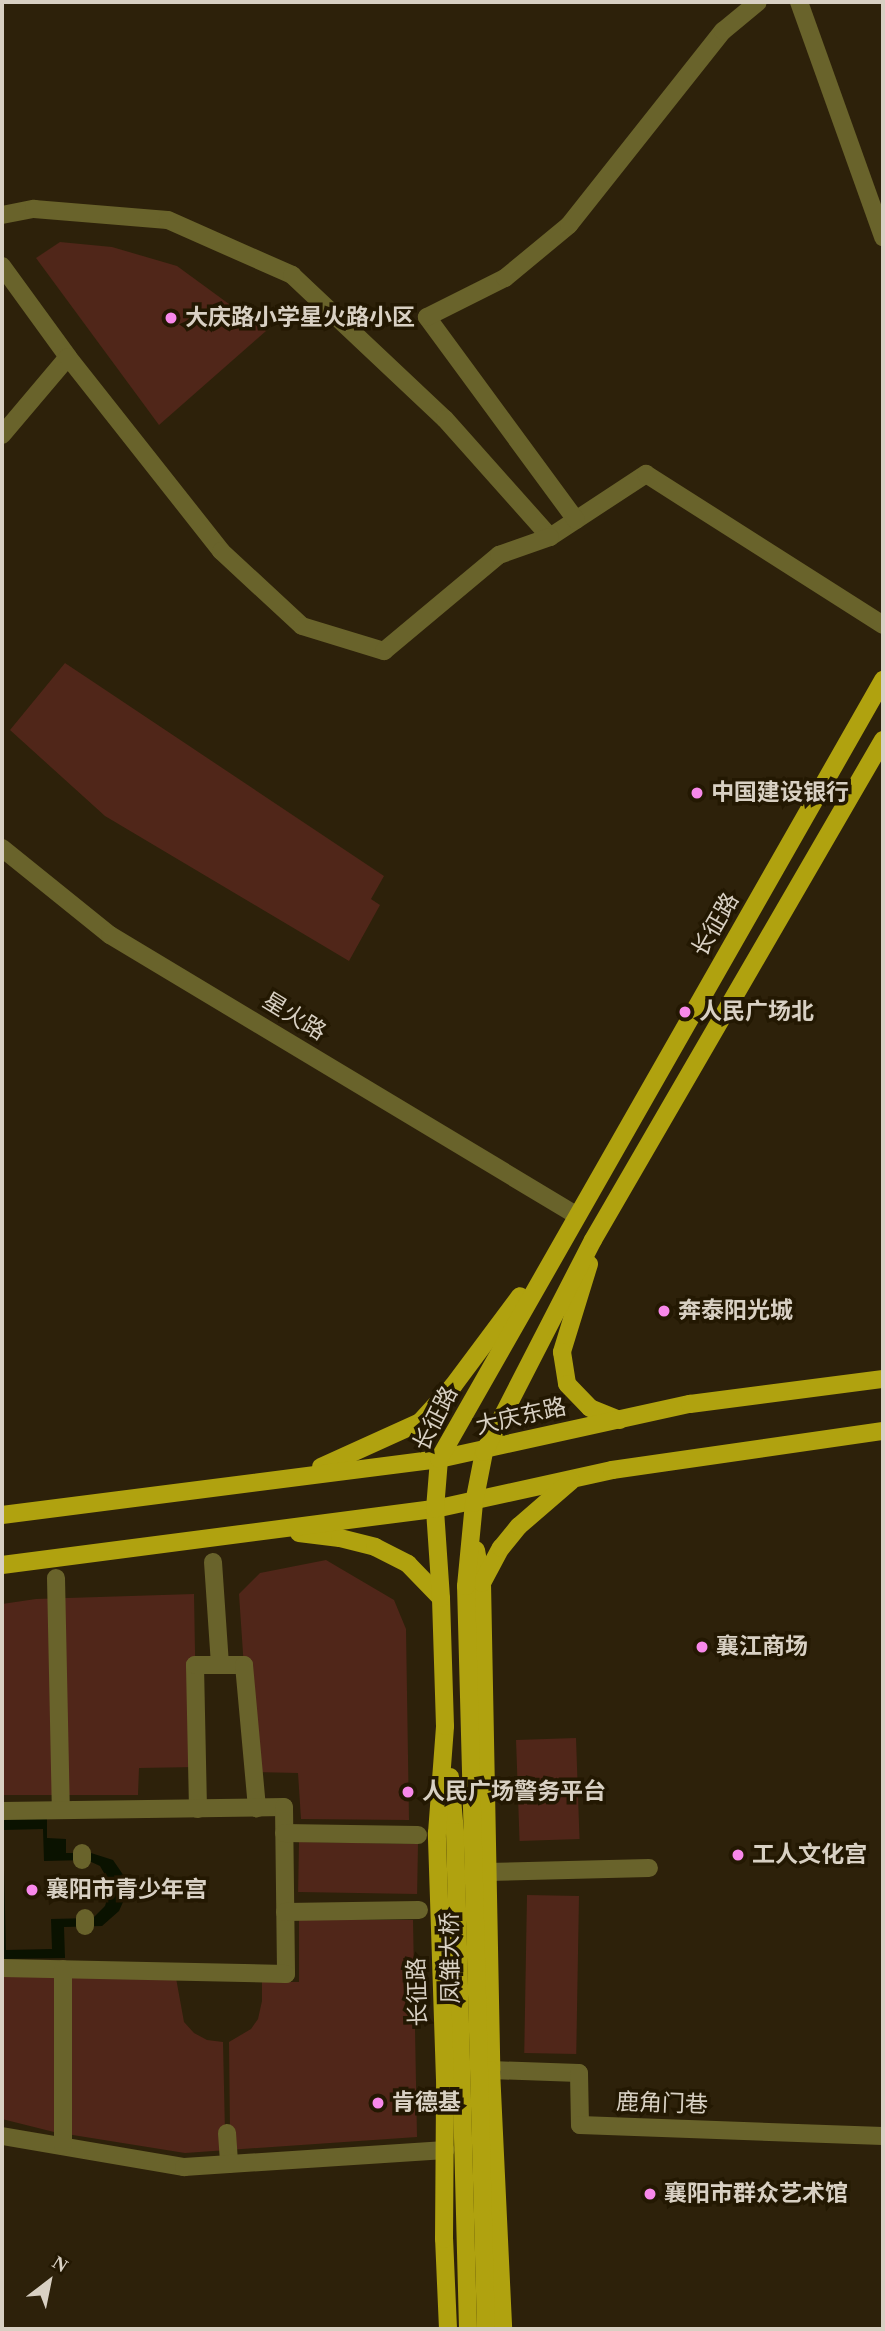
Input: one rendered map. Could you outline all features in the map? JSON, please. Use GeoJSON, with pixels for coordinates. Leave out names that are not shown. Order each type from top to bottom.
{"type":"FeatureCollection","features":[{"type":"Feature","properties":{"kind":"main road","name":"长征路"},"geometry":{"type":"LineString","coordinates":[[448,2329],[437,1833],[445,1726],[435,1509],[439,1459],[883,680]]}},
{"type":"Feature","properties":{"kind":"main road"},"geometry":{"type":"LineString","coordinates":[[503,2329],[472,1523],[484,1452],[593,1240],[883,740]]}},
{"type":"Feature","properties":{"kind":"main road"},"geometry":{"type":"LineString","coordinates":[[297,1476],[373,1445],[420,1422],[453,1386],[496,1331],[599,1164],[621,1142]]}},
{"type":"Feature","properties":{"kind":"main road"},"geometry":{"type":"LineString","coordinates":[[593,1240],[589,1266],[562,1352],[568,1384],[590,1408],[620,1420]]}},
{"type":"Feature","properties":{"kind":"main road","name":"大庆东路"},"geometry":{"type":"LineString","coordinates":[[2,1515],[439,1459],[484,1452],[690,1404],[883,1379]]}},
{"type":"Feature","properties":{"kind":"main road"},"geometry":{"type":"LineString","coordinates":[[2,1565],[435,1509],[474,1503],[612,1470],[883,1431]]}},
{"type":"Feature","properties":{"kind":"main road"},"geometry":{"type":"LineString","coordinates":[[474,1584],[519,1525],[573,1479]]}},
{"type":"Feature","properties":{"kind":"main road"},"geometry":{"type":"LineString","coordinates":[[271,1530],[340,1538],[374,1547],[408,1564],[441,1598]]}},
{"type":"Feature","properties":{"kind":"main road","name":"凤雏大桥"},"geometry":{"type":"LineString","coordinates":[[468,2329],[464,1850],[474,1584]]}},
{"type":"Feature","properties":{"kind":"main road","name":"凤雏大桥"},"geometry":{"type":"LineString","coordinates":[[445,1726],[464,1850],[486,2329]]}},
{"type":"Feature","properties":{"kind":"street"},"geometry":{"type":"LineString","coordinates":[[576,520],[427,317],[505,278],[569,225],[723,31],[758,2]]}},
{"type":"Feature","properties":{"kind":"street"},"geometry":{"type":"LineString","coordinates":[[799,2],[883,237]]}},
{"type":"Feature","properties":{"kind":"street"},"geometry":{"type":"LineString","coordinates":[[2,215],[34,209],[168,220],[292,275],[445,419],[550,537]]}},
{"type":"Feature","properties":{"kind":"street"},"geometry":{"type":"LineString","coordinates":[[2,266],[68,357],[221,551],[302,626],[384,652],[499,555],[550,537],[646,474],[883,625]]}},
{"type":"Feature","properties":{"kind":"street"},"geometry":{"type":"LineString","coordinates":[[2,435],[68,357]]}},
{"type":"Feature","properties":{"kind":"street","name":"星火路"},"geometry":{"type":"LineString","coordinates":[[2,848],[110,935],[571,1212]]}},
{"type":"Feature","properties":{"kind":"street"},"geometry":{"type":"LineString","coordinates":[[214,1562],[220,1665]]}},
{"type":"Feature","properties":{"kind":"street"},"geometry":{"type":"LineString","coordinates":[[57,1578],[61,1810]]}},
{"type":"Feature","properties":{"kind":"street"},"geometry":{"type":"LineString","coordinates":[[198,1809],[195,1664],[244,1665],[257,1808]]}},
{"type":"Feature","properties":{"kind":"street"},"geometry":{"type":"LineString","coordinates":[[2,1811],[284,1807],[286,1973],[2,1968]]}},
{"type":"Feature","properties":{"kind":"street"},"geometry":{"type":"LineString","coordinates":[[284,1833],[418,1835]]}},
{"type":"Feature","properties":{"kind":"street"},"geometry":{"type":"LineString","coordinates":[[486,1872],[649,1868]]}},
{"type":"Feature","properties":{"kind":"street"},"geometry":{"type":"LineString","coordinates":[[285,1912],[419,1910]]}},
{"type":"Feature","properties":{"kind":"street"},"geometry":{"type":"LineString","coordinates":[[63,1969],[63,2146]]}},
{"type":"Feature","properties":{"kind":"street","name":"鹿角门巷"},"geometry":{"type":"LineString","coordinates":[[491,2070],[527,2068],[579,2073],[580,2125],[883,2136]]}},
{"type":"Feature","properties":{"kind":"street"},"geometry":{"type":"LineString","coordinates":[[227,2133],[229,2164]]}},
{"type":"Feature","properties":{"kind":"street"},"geometry":{"type":"LineString","coordinates":[[2,2136],[184,2167],[445,2150]]}},
{"type":"Feature","properties":{"kind":"shaded area"},"geometry":{"type":"Polygon","coordinates":[[[60,242],[112,247],[177,266],[266,331],[159,425],[36,258],[60,242]]]}},
{"type":"Feature","properties":{"kind":"shaded area"},"geometry":{"type":"Polygon","coordinates":[[[65,663],[384,876],[371,899],[380,905],[349,961],[105,816],[10,730],[65,663]]]}},
{"type":"Feature","properties":{"kind":"shaded area"},"geometry":{"type":"Polygon","coordinates":[[[326,1560],[394,1600],[406,1629],[409,1820],[301,1819],[298,1773],[251,1772],[239,1594],[260,1573],[326,1560]]]}},
{"type":"Feature","properties":{"kind":"shaded area"},"geometry":{"type":"Polygon","coordinates":[[[194,1594],[197,1767],[139,1768],[138,1795],[2,1795],[2,1604],[36,1599],[194,1594]]]}},
{"type":"Feature","properties":{"kind":"shaded area"},"geometry":{"type":"Polygon","coordinates":[[[576,1738],[580,1839],[520,1841],[516,1740],[576,1738]]]}},
{"type":"Feature","properties":{"kind":"shaded area"},"geometry":{"type":"Polygon","coordinates":[[[47,1815],[47,1838],[66,1839],[66,1853],[91,1853],[113,1860],[126,1879],[119,1911],[102,1926],[64,1927],[65,1958],[2,1959],[2,1816],[47,1815]],[[43,1829],[3,1830],[6,1950],[52,1949],[51,1919],[93,1918],[105,1906],[108,1880],[100,1866],[87,1860],[44,1861],[43,1829]]]}},
{"type":"Feature","properties":{"kind":"shaded area"},"geometry":{"type":"Polygon","coordinates":[[[299,1842],[418,1844],[417,1894],[298,1892],[299,1842]]]}},
{"type":"Feature","properties":{"kind":"shaded area"},"geometry":{"type":"Polygon","coordinates":[[[527,1895],[579,1896],[576,2054],[524,2053],[527,1895]]]}},
{"type":"Feature","properties":{"kind":"shaded area"},"geometry":{"type":"Polygon","coordinates":[[[299,1920],[413,1920],[417,2137],[185,2153],[54,2132],[2,2119],[2,1975],[176,1978],[184,2022],[194,2033],[207,2040],[223,2042],[225,2132],[230,2132],[229,2042],[251,2029],[258,2019],[262,1982],[299,1982],[299,1920]]]}},
{"type":"Feature","properties":{"kind":"place","name":"大庆路小学星火路小区"},"geometry":{"type":"Point","coordinates":[171,318]}},
{"type":"Feature","properties":{"kind":"place","name":"中国建设银行"},"geometry":{"type":"Point","coordinates":[697,793]}},
{"type":"Feature","properties":{"kind":"place","name":"人民广场北"},"geometry":{"type":"Point","coordinates":[685,1012]}},
{"type":"Feature","properties":{"kind":"place","name":"奔泰阳光城"},"geometry":{"type":"Point","coordinates":[664,1311]}},
{"type":"Feature","properties":{"kind":"place","name":"襄江商场"},"geometry":{"type":"Point","coordinates":[702,1647]}},
{"type":"Feature","properties":{"kind":"place","name":"人民广场警务平台"},"geometry":{"type":"Point","coordinates":[408,1792]}},
{"type":"Feature","properties":{"kind":"place","name":"工人文化宫"},"geometry":{"type":"Point","coordinates":[738,1855]}},
{"type":"Feature","properties":{"kind":"place","name":"襄阳市青少年宫"},"geometry":{"type":"Point","coordinates":[32,1890]}},
{"type":"Feature","properties":{"kind":"place","name":"肯德基"},"geometry":{"type":"Point","coordinates":[378,2103]}},
{"type":"Feature","properties":{"kind":"place","name":"襄阳市群众艺术馆"},"geometry":{"type":"Point","coordinates":[650,2194]}}]}
